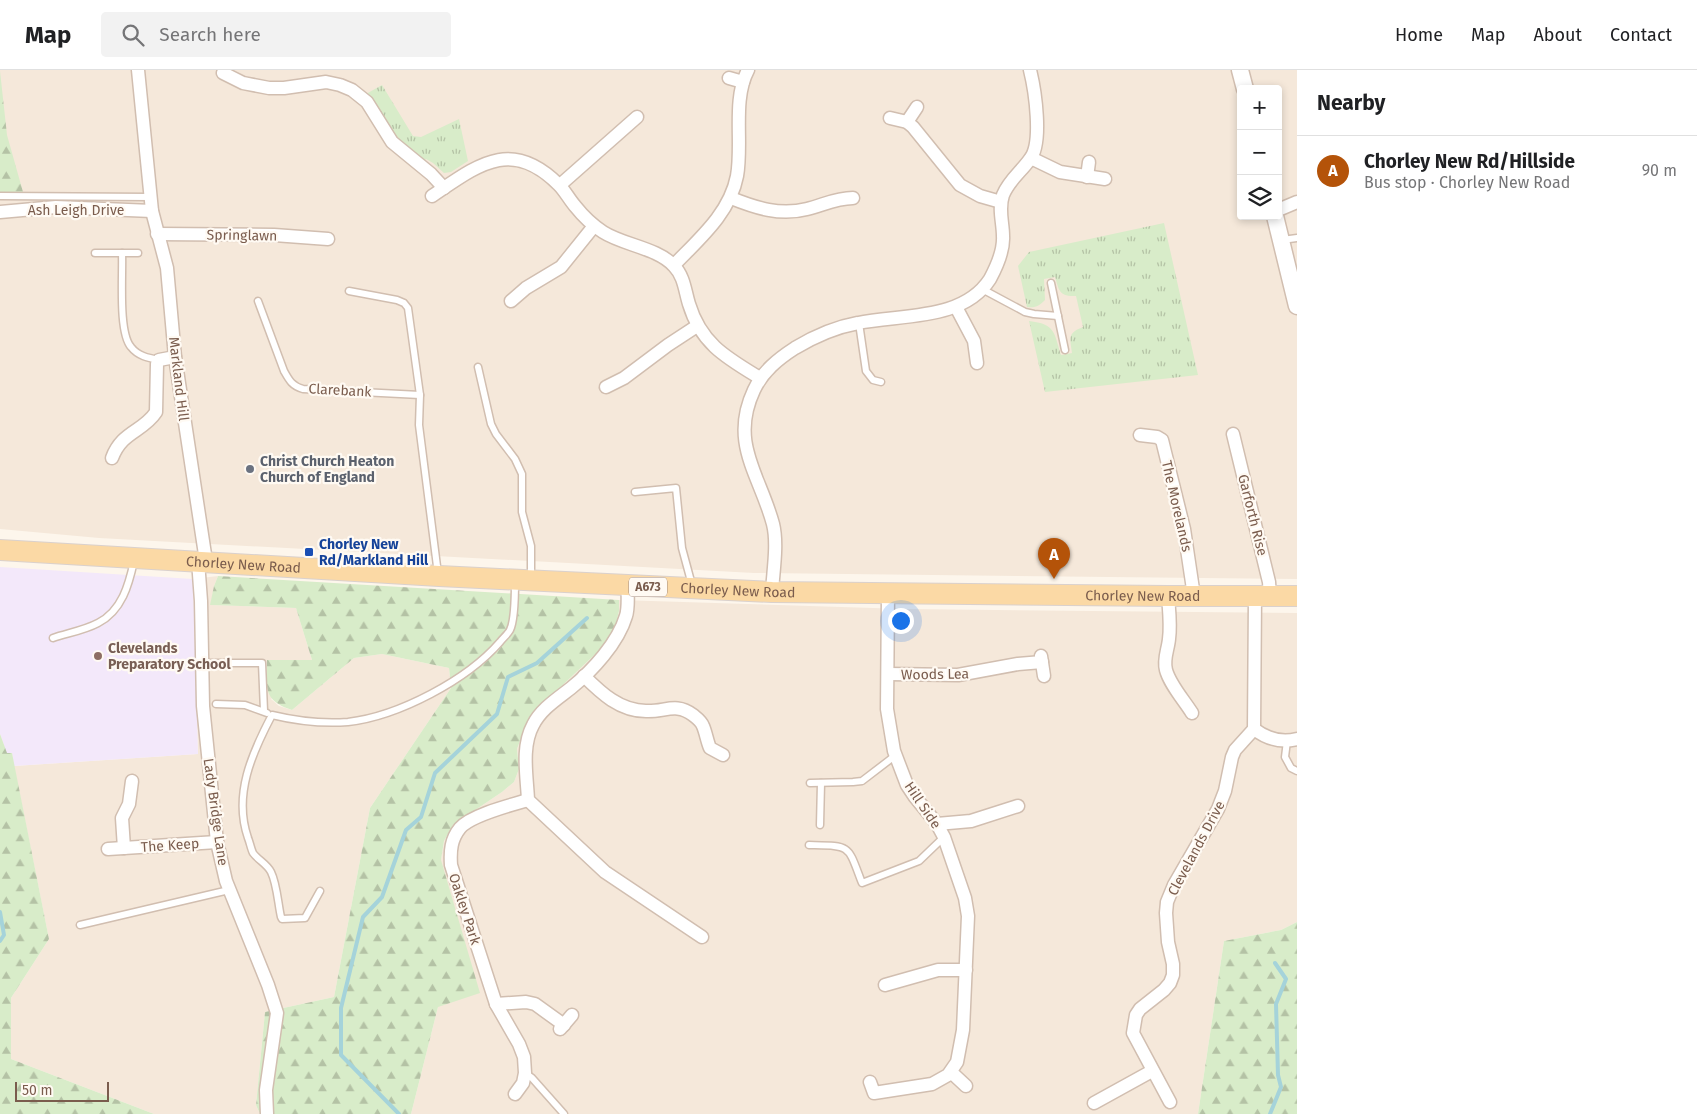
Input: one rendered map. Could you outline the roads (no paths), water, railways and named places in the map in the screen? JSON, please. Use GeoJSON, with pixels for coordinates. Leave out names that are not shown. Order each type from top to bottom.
{"type":"FeatureCollection","features":[{"type":"Feature","properties":{"kind":"main road","name":"Chorley New Road"},"geometry":{"type":"LineString","coordinates":[[0,550],[439,576],[772,592],[1297,596]]}},
{"type":"Feature","properties":{"kind":"street","name":"Markland Hill"},"geometry":{"type":"LineString","coordinates":[[138,70],[152,211],[166,268],[175,358],[202,561]]}},
{"type":"Feature","properties":{"kind":"street"},"geometry":{"type":"LineString","coordinates":[[772,592],[774,533],[769,513],[748,460],[745,446],[744,432],[748,405],[753,391],[760,378],[770,366],[783,355],[824,333],[859,323],[956,307],[982,289],[996,267],[1003,247],[1001,202],[1012,179],[1031,158],[1035,149],[1037,130],[1030,70]]}},
{"type":"Feature","properties":{"kind":"street"},"geometry":{"type":"LineString","coordinates":[[1240,70],[1244,85]]}},
{"type":"Feature","properties":{"kind":"street"},"geometry":{"type":"LineString","coordinates":[[223,73],[241,89],[284,88],[326,82],[352,90],[367,102],[392,142],[431,174],[444,188]]}},
{"type":"Feature","properties":{"kind":"street"},"geometry":{"type":"LineString","coordinates":[[674,265],[713,223],[731,198],[737,178],[741,98],[746,76],[729,78]]}},
{"type":"Feature","properties":{"kind":"street"},"geometry":{"type":"LineString","coordinates":[[907,122],[918,107]]}},
{"type":"Feature","properties":{"kind":"street"},"geometry":{"type":"LineString","coordinates":[[560,186],[609,133],[637,117]]}},
{"type":"Feature","properties":{"kind":"street"},"geometry":{"type":"LineString","coordinates":[[890,118],[907,122],[960,185],[980,196],[1001,202]]}},
{"type":"Feature","properties":{"kind":"street"},"geometry":{"type":"LineString","coordinates":[[1031,158],[1060,172],[1105,179]]}},
{"type":"Feature","properties":{"kind":"street"},"geometry":{"type":"LineString","coordinates":[[432,196],[484,163],[503,159],[531,164],[560,186],[574,206],[594,226],[615,238],[665,258],[674,265],[684,285],[697,326],[720,352],[760,378]]}},
{"type":"Feature","properties":{"kind":"street"},"geometry":{"type":"LineString","coordinates":[[1087,177],[1089,162]]}},
{"type":"Feature","properties":{"kind":"street"},"geometry":{"type":"LineString","coordinates":[[731,198],[763,210],[791,212],[805,209],[835,193],[853,198]]}},
{"type":"Feature","properties":{"kind":"street"},"geometry":{"type":"LineString","coordinates":[[1282,208],[1297,202]]}},
{"type":"Feature","properties":{"kind":"street","name":"Ash Leigh Drive"},"geometry":{"type":"LineString","coordinates":[[0,212],[56,207],[152,211]]}},
{"type":"Feature","properties":{"kind":"street"},"geometry":{"type":"LineString","coordinates":[[1276,220],[1297,306]]}},
{"type":"Feature","properties":{"kind":"street"},"geometry":{"type":"LineString","coordinates":[[511,301],[530,293],[562,267],[594,226]]}},
{"type":"Feature","properties":{"kind":"street","name":"Springlawn"},"geometry":{"type":"LineString","coordinates":[[157,234],[274,235],[328,238]]}},
{"type":"Feature","properties":{"kind":"street"},"geometry":{"type":"LineString","coordinates":[[956,307],[978,340],[977,363]]}},
{"type":"Feature","properties":{"kind":"street"},"geometry":{"type":"LineString","coordinates":[[606,387],[626,383],[668,345],[697,326]]}},
{"type":"Feature","properties":{"kind":"street"},"geometry":{"type":"LineString","coordinates":[[112,458],[120,441],[156,412],[157,364],[159,360],[175,358]]}},
{"type":"Feature","properties":{"kind":"street","name":"Garforth Rise"},"geometry":{"type":"LineString","coordinates":[[1233,434],[1269,582],[1262,596]]}},
{"type":"Feature","properties":{"kind":"street","name":"The Morelands"},"geometry":{"type":"LineString","coordinates":[[1140,435],[1157,437],[1162,440],[1184,529],[1194,596]]}},
{"type":"Feature","properties":{"kind":"street","name":"Lady Bridge Lane"},"geometry":{"type":"LineString","coordinates":[[202,561],[201,663],[203,706],[217,842],[229,890],[277,1013],[266,1090],[267,1114]]}},
{"type":"Feature","properties":{"kind":"street"},"geometry":{"type":"LineString","coordinates":[[628,586],[627,612],[613,644],[584,676],[537,718],[532,726],[526,746],[528,800],[605,872],[702,937]]}},
{"type":"Feature","properties":{"kind":"street","name":"Hill Side"},"geometry":{"type":"LineString","coordinates":[[888,594],[887,709],[896,755],[907,785],[937,824],[944,837],[965,898],[968,916],[963,1030],[960,1055],[951,1072]]}},
{"type":"Feature","properties":{"kind":"street"},"geometry":{"type":"LineString","coordinates":[[1168,596],[1170,628],[1165,656],[1166,668],[1170,680],[1188,697],[1192,713]]}},
{"type":"Feature","properties":{"kind":"street"},"geometry":{"type":"LineString","coordinates":[[1262,596],[1254,729],[1263,735],[1292,740]]}},
{"type":"Feature","properties":{"kind":"street","name":"Woods Lea"},"geometry":{"type":"LineString","coordinates":[[888,674],[958,675],[1042,659],[1044,676]]}},
{"type":"Feature","properties":{"kind":"street"},"geometry":{"type":"LineString","coordinates":[[584,676],[602,694],[613,702],[627,708],[646,711],[676,708],[687,710],[701,721],[710,748],[723,755]]}},
{"type":"Feature","properties":{"kind":"street","name":"Clevelands Drive"},"geometry":{"type":"LineString","coordinates":[[1152,1072],[1133,1033],[1136,1015],[1140,1009],[1164,990],[1170,983],[1173,975],[1166,913],[1168,902],[1174,885],[1218,809],[1225,791],[1235,750],[1254,729]]}},
{"type":"Feature","properties":{"kind":"street"},"geometry":{"type":"LineString","coordinates":[[703,760],[710,748]]}},
{"type":"Feature","properties":{"kind":"street","name":"The Keep"},"geometry":{"type":"LineString","coordinates":[[124,848],[122,818],[129,804],[132,781]]}},
{"type":"Feature","properties":{"kind":"street","name":"Oakley Park"},"geometry":{"type":"LineString","coordinates":[[525,1073],[524,1057],[519,1044],[496,1004],[451,865],[450,852],[453,840],[461,826],[479,816],[528,800]]}},
{"type":"Feature","properties":{"kind":"street"},"geometry":{"type":"LineString","coordinates":[[937,824],[970,820],[1018,806]]}},
{"type":"Feature","properties":{"kind":"street","name":"The Keep"},"geometry":{"type":"LineString","coordinates":[[108,849],[217,842]]}},
{"type":"Feature","properties":{"kind":"street"},"geometry":{"type":"LineString","coordinates":[[885,986],[938,970],[966,970]]}},
{"type":"Feature","properties":{"kind":"street"},"geometry":{"type":"LineString","coordinates":[[496,1004],[526,1002],[535,1004],[565,1023]]}},
{"type":"Feature","properties":{"kind":"street"},"geometry":{"type":"LineString","coordinates":[[870,1082],[874,1093],[932,1084],[940,1081],[951,1072],[966,1086]]}},
{"type":"Feature","properties":{"kind":"street"},"geometry":{"type":"LineString","coordinates":[[1094,1103],[1152,1072],[1170,1102]]}},
{"type":"Feature","properties":{"kind":"street"},"geometry":{"type":"LineString","coordinates":[[514,1094],[523,1083],[525,1073]]}},
{"type":"Feature","properties":{"kind":"lane"},"geometry":{"type":"LineString","coordinates":[[0,196],[151,197]]}},
{"type":"Feature","properties":{"kind":"lane"},"geometry":{"type":"LineString","coordinates":[[1280,240],[1297,238]]}},
{"type":"Feature","properties":{"kind":"lane"},"geometry":{"type":"LineString","coordinates":[[95,253],[138,253]]}},
{"type":"Feature","properties":{"kind":"lane"},"geometry":{"type":"LineString","coordinates":[[122,253],[122,310],[126,338],[130,346],[137,353],[147,358],[159,360]]}},
{"type":"Feature","properties":{"kind":"lane"},"geometry":{"type":"LineString","coordinates":[[1051,283],[1065,350]]}},
{"type":"Feature","properties":{"kind":"lane"},"geometry":{"type":"LineString","coordinates":[[982,289],[1025,312],[1058,316]]}},
{"type":"Feature","properties":{"kind":"lane"},"geometry":{"type":"LineString","coordinates":[[349,291],[397,300],[404,303],[408,308],[420,395],[419,425],[439,576]]}},
{"type":"Feature","properties":{"kind":"lane","name":"Clarebank"},"geometry":{"type":"LineString","coordinates":[[258,301],[284,371],[289,381],[296,387],[303,389],[420,395]]}},
{"type":"Feature","properties":{"kind":"lane"},"geometry":{"type":"LineString","coordinates":[[859,323],[866,371],[873,380],[881,382]]}},
{"type":"Feature","properties":{"kind":"lane"},"geometry":{"type":"LineString","coordinates":[[216,704],[246,705],[272,715],[309,722],[348,722],[393,710],[437,690],[488,656],[510,630],[515,603],[531,546],[522,512],[522,474],[515,459],[496,434],[491,424],[478,367]]}},
{"type":"Feature","properties":{"kind":"lane"},"geometry":{"type":"LineString","coordinates":[[635,492],[676,488],[682,548],[693,589]]}},
{"type":"Feature","properties":{"kind":"lane"},"geometry":{"type":"LineString","coordinates":[[53,638],[99,623],[119,605],[130,581],[134,557]]}},
{"type":"Feature","properties":{"kind":"lane"},"geometry":{"type":"LineString","coordinates":[[201,663],[262,663],[264,711]]}},
{"type":"Feature","properties":{"kind":"lane"},"geometry":{"type":"LineString","coordinates":[[272,715],[261,736],[243,788],[242,808],[245,829],[253,852],[272,874],[280,917],[282,919],[306,918],[320,891]]}},
{"type":"Feature","properties":{"kind":"lane"},"geometry":{"type":"LineString","coordinates":[[1292,740],[1285,757],[1292,768],[1297,771]]}},
{"type":"Feature","properties":{"kind":"lane"},"geometry":{"type":"LineString","coordinates":[[810,783],[862,780],[896,755]]}},
{"type":"Feature","properties":{"kind":"lane"},"geometry":{"type":"LineString","coordinates":[[820,825],[821,783]]}},
{"type":"Feature","properties":{"kind":"lane"},"geometry":{"type":"LineString","coordinates":[[809,845],[845,848],[850,853],[862,883],[920,861],[944,837]]}},
{"type":"Feature","properties":{"kind":"lane"},"geometry":{"type":"LineString","coordinates":[[80,925],[229,890]]}},
{"type":"Feature","properties":{"kind":"lane"},"geometry":{"type":"LineString","coordinates":[[525,1073],[532,1078],[564,1114]]}},
{"type":"Feature","properties":{"kind":"waterway"},"geometry":{"type":"LineString","coordinates":[[399,1114],[341,1055],[341,1008],[363,917],[382,897],[406,830],[421,817],[435,773],[497,714],[508,677],[537,663],[587,618]]}},
{"type":"Feature","properties":{"kind":"waterway"},"geometry":{"type":"LineString","coordinates":[[0,912],[4,935],[0,941]]}},
{"type":"Feature","properties":{"kind":"waterway"},"geometry":{"type":"LineString","coordinates":[[1270,1114],[1281,1087],[1278,1075],[1276,1004],[1286,979],[1275,963]]}},
{"type":"Feature","properties":{"kind":"place","name":"Christ Church Heaton Church of England"},"geometry":{"type":"Point","coordinates":[250,469]}},
{"type":"Feature","properties":{"kind":"place","name":"Chorley New Rd/Markland Hill"},"geometry":{"type":"Point","coordinates":[309,552]}},
{"type":"Feature","properties":{"kind":"place","name":"Chorley New Rd/Hillside"},"geometry":{"type":"Point","coordinates":[1054,579]}},
{"type":"Feature","properties":{"kind":"place","name":"Clevelands Preparatory School"},"geometry":{"type":"Point","coordinates":[98,656]}}]}
